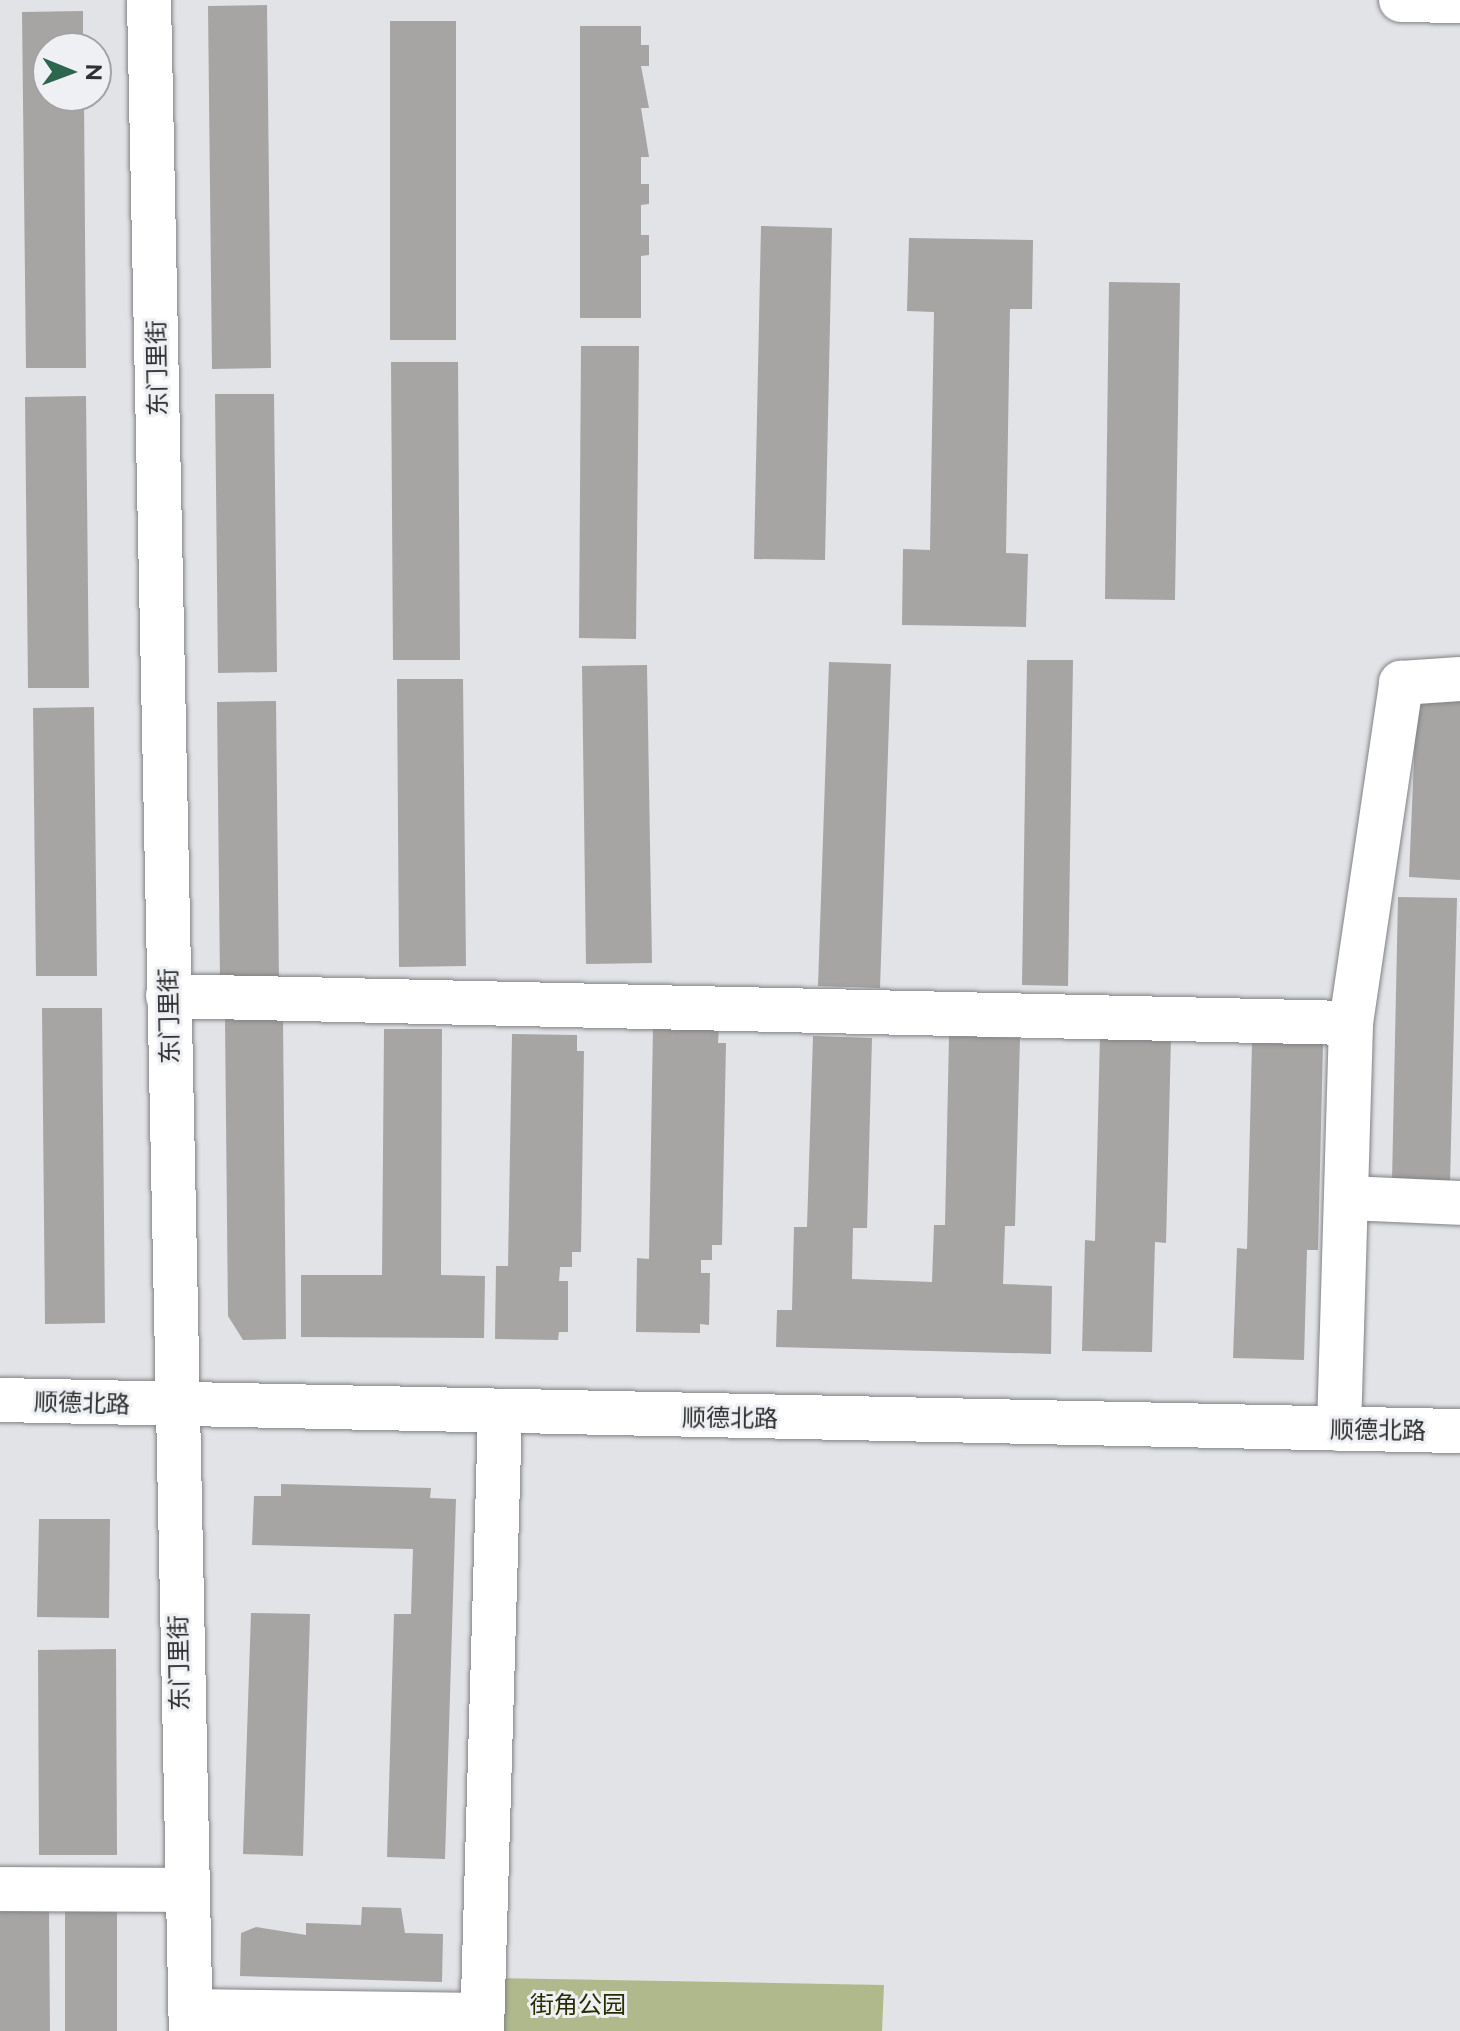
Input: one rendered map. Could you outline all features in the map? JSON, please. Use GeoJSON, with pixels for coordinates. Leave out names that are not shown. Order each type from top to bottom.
{"type":"FeatureCollection","features":[{"type":"Feature","properties":{"kind":"street","name":"东门里街"},"geometry":{"type":"LineString","coordinates":[[149,0],[183,1890],[190,2021]]}},
{"type":"Feature","properties":{"kind":"street"},"geometry":{"type":"LineString","coordinates":[[1401,0],[1460,1]]}},
{"type":"Feature","properties":{"kind":"street"},"geometry":{"type":"LineString","coordinates":[[1339,1429],[1351,1023],[1401,683],[1460,679]]}},
{"type":"Feature","properties":{"kind":"street"},"geometry":{"type":"LineString","coordinates":[[168,996],[1351,1023]]}},
{"type":"Feature","properties":{"kind":"street"},"geometry":{"type":"LineString","coordinates":[[1347,1198],[1460,1203]]}},
{"type":"Feature","properties":{"kind":"street","name":"顺德北路"},"geometry":{"type":"LineString","coordinates":[[0,1400],[500,1415],[1460,1431]]}},
{"type":"Feature","properties":{"kind":"street"},"geometry":{"type":"LineString","coordinates":[[190,2021],[481,2023],[500,1415]]}},
{"type":"Feature","properties":{"kind":"street"},"geometry":{"type":"LineString","coordinates":[[0,1889],[183,1890]]}},
{"type":"Feature","properties":{"kind":"green space","name":"街角公园"},"geometry":{"type":"Polygon","coordinates":[[[500,1978],[884,1985],[882,2031],[499,2031],[500,1978]]]}},
{"type":"Feature","properties":{"kind":"building"},"geometry":{"type":"Polygon","coordinates":[[[267,5],[271,368],[212,369],[208,6],[267,5]]]}},
{"type":"Feature","properties":{"kind":"building"},"geometry":{"type":"Polygon","coordinates":[[[83,11],[83,32],[32,32],[32,112],[84,112],[86,368],[26,368],[22,12],[83,11]]]}},
{"type":"Feature","properties":{"kind":"building"},"geometry":{"type":"Polygon","coordinates":[[[390,21],[456,21],[456,340],[390,340],[390,21]]]}},
{"type":"Feature","properties":{"kind":"building"},"geometry":{"type":"Polygon","coordinates":[[[580,26],[641,26],[641,45],[649,45],[649,66],[641,66],[649,108],[641,108],[649,157],[641,157],[641,184],[649,184],[649,204],[641,205],[641,235],[649,235],[649,255],[641,256],[641,318],[580,318],[580,26]]]}},
{"type":"Feature","properties":{"kind":"building"},"geometry":{"type":"Polygon","coordinates":[[[761,226],[832,228],[825,560],[754,559],[761,226]]]}},
{"type":"Feature","properties":{"kind":"building"},"geometry":{"type":"Polygon","coordinates":[[[909,238],[1033,240],[1032,309],[1010,309],[1006,553],[1028,554],[1026,627],[902,625],[903,549],[930,550],[934,312],[907,311],[909,238]]]}},
{"type":"Feature","properties":{"kind":"building"},"geometry":{"type":"Polygon","coordinates":[[[1109,282],[1180,283],[1175,600],[1105,599],[1109,282]]]}},
{"type":"Feature","properties":{"kind":"building"},"geometry":{"type":"Polygon","coordinates":[[[581,346],[639,346],[636,639],[579,638],[581,346]]]}},
{"type":"Feature","properties":{"kind":"building"},"geometry":{"type":"Polygon","coordinates":[[[391,362],[458,362],[460,660],[393,660],[391,362]]]}},
{"type":"Feature","properties":{"kind":"building"},"geometry":{"type":"Polygon","coordinates":[[[215,394],[274,394],[277,672],[218,673],[215,394]]]}},
{"type":"Feature","properties":{"kind":"building"},"geometry":{"type":"Polygon","coordinates":[[[86,396],[89,688],[28,688],[25,397],[86,396]]]}},
{"type":"Feature","properties":{"kind":"building"},"geometry":{"type":"Polygon","coordinates":[[[1027,660],[1073,660],[1068,986],[1022,985],[1027,660]]]}},
{"type":"Feature","properties":{"kind":"building"},"geometry":{"type":"Polygon","coordinates":[[[829,662],[891,664],[880,988],[818,986],[829,662]]]}},
{"type":"Feature","properties":{"kind":"building"},"geometry":{"type":"Polygon","coordinates":[[[647,665],[652,963],[586,964],[582,666],[647,665]]]}},
{"type":"Feature","properties":{"kind":"building"},"geometry":{"type":"Polygon","coordinates":[[[397,679],[463,679],[466,966],[399,967],[397,679]]]}},
{"type":"Feature","properties":{"kind":"building"},"geometry":{"type":"Polygon","coordinates":[[[1417,689],[1460,691],[1460,880],[1409,877],[1417,689]]]}},
{"type":"Feature","properties":{"kind":"building"},"geometry":{"type":"Polygon","coordinates":[[[276,701],[279,980],[220,981],[217,702],[276,701]]]}},
{"type":"Feature","properties":{"kind":"building"},"geometry":{"type":"Polygon","coordinates":[[[94,707],[97,976],[36,976],[33,708],[94,707]]]}},
{"type":"Feature","properties":{"kind":"building"},"geometry":{"type":"Polygon","coordinates":[[[1398,897],[1457,898],[1450,1183],[1392,1182],[1398,897]]]}},
{"type":"Feature","properties":{"kind":"building"},"geometry":{"type":"Polygon","coordinates":[[[42,1008],[102,1008],[105,1323],[45,1324],[42,1008]]]}},
{"type":"Feature","properties":{"kind":"building"},"geometry":{"type":"Polygon","coordinates":[[[225,1019],[283,1019],[286,1339],[243,1340],[228,1316],[225,1019]]]}},
{"type":"Feature","properties":{"kind":"building"},"geometry":{"type":"Polygon","coordinates":[[[653,1026],[719,1027],[718,1043],[726,1043],[722,1245],[712,1245],[712,1260],[701,1260],[701,1273],[710,1273],[709,1325],[700,1324],[700,1333],[636,1332],[637,1258],[649,1259],[653,1026]]]}},
{"type":"Feature","properties":{"kind":"building"},"geometry":{"type":"Polygon","coordinates":[[[384,1029],[442,1029],[441,1275],[485,1276],[484,1338],[301,1337],[301,1275],[382,1275],[384,1029]]]}},
{"type":"Feature","properties":{"kind":"building"},"geometry":{"type":"Polygon","coordinates":[[[512,1034],[577,1035],[577,1051],[584,1051],[581,1252],[572,1252],[572,1267],[560,1267],[559,1281],[568,1281],[568,1332],[559,1332],[558,1340],[495,1339],[496,1266],[508,1266],[512,1034]]]}},
{"type":"Feature","properties":{"kind":"building"},"geometry":{"type":"Polygon","coordinates":[[[1100,1035],[1171,1037],[1166,1243],[1155,1242],[1152,1352],[1082,1351],[1085,1240],[1095,1241],[1100,1035]]]}},
{"type":"Feature","properties":{"kind":"building"},"geometry":{"type":"Polygon","coordinates":[[[813,1036],[872,1038],[867,1228],[853,1228],[852,1279],[932,1282],[934,1225],[945,1225],[949,1036],[1020,1038],[1015,1226],[1005,1226],[1003,1284],[1052,1286],[1051,1354],[776,1347],[777,1310],[792,1310],[794,1227],[807,1227],[813,1036]]]}},
{"type":"Feature","properties":{"kind":"building"},"geometry":{"type":"Polygon","coordinates":[[[1252,1043],[1323,1044],[1318,1250],[1307,1250],[1304,1360],[1233,1358],[1237,1248],[1247,1249],[1252,1043]]]}},
{"type":"Feature","properties":{"kind":"building"},"geometry":{"type":"Polygon","coordinates":[[[281,1484],[431,1488],[430,1498],[456,1499],[445,1859],[387,1857],[394,1614],[411,1614],[413,1549],[252,1545],[254,1496],[281,1496],[281,1484]]]}},
{"type":"Feature","properties":{"kind":"building"},"geometry":{"type":"Polygon","coordinates":[[[39,1519],[110,1519],[109,1618],[37,1617],[39,1519]]]}},
{"type":"Feature","properties":{"kind":"building"},"geometry":{"type":"Polygon","coordinates":[[[251,1613],[310,1614],[303,1856],[243,1854],[251,1613]]]}},
{"type":"Feature","properties":{"kind":"building"},"geometry":{"type":"Polygon","coordinates":[[[116,1649],[117,1855],[39,1855],[38,1650],[116,1649]]]}},
{"type":"Feature","properties":{"kind":"building"},"geometry":{"type":"Polygon","coordinates":[[[362,1907],[401,1908],[405,1933],[443,1934],[442,1982],[240,1976],[241,1933],[256,1927],[306,1935],[306,1923],[361,1925],[362,1907]]]}},
{"type":"Feature","properties":{"kind":"building"},"geometry":{"type":"Polygon","coordinates":[[[0,1910],[49,1910],[50,2031],[0,2031],[0,1910]]]}},
{"type":"Feature","properties":{"kind":"building"},"geometry":{"type":"Polygon","coordinates":[[[65,1911],[117,1911],[117,2031],[65,2031],[65,1911]]]}}]}
